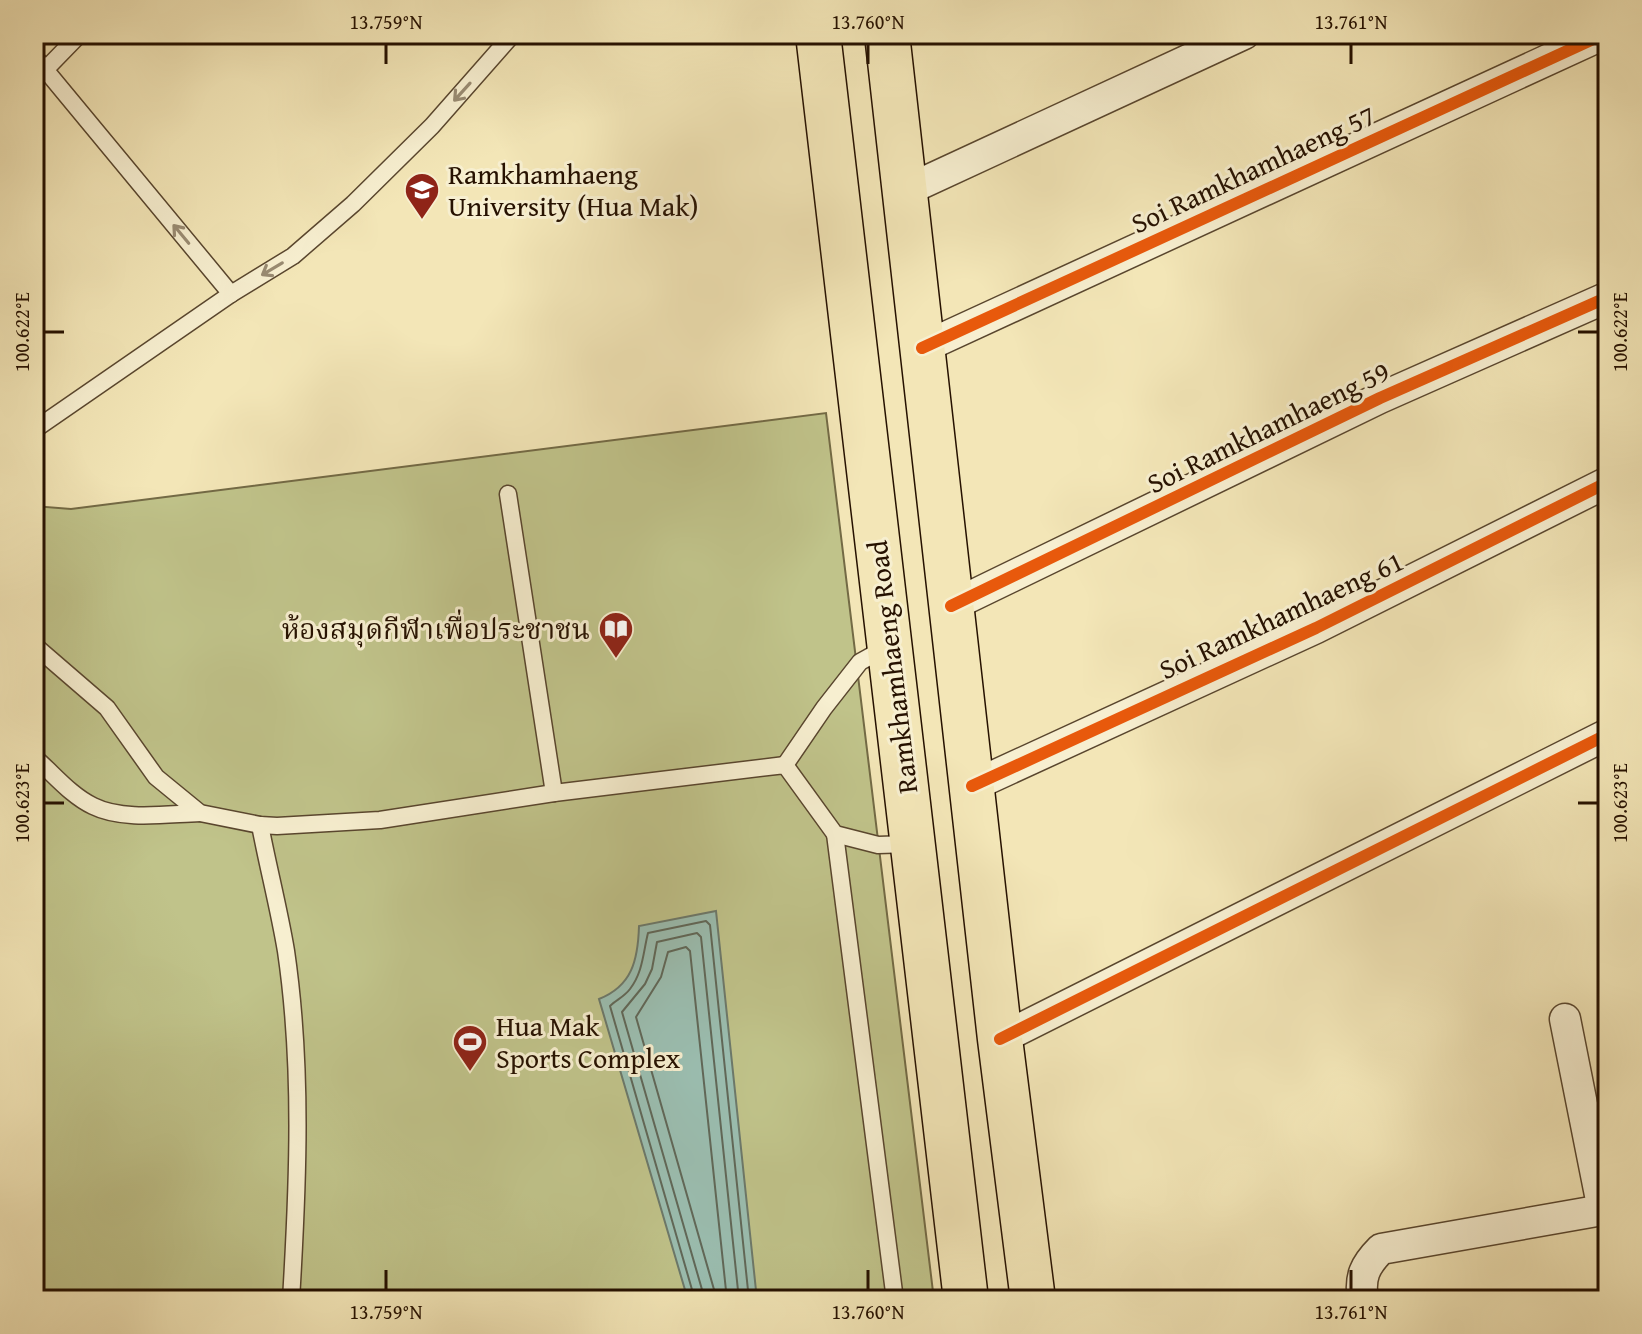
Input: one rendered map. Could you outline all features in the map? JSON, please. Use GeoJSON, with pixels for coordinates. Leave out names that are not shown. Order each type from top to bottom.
{"type":"FeatureCollection","features":[{"type":"Feature","properties":{"kind":"main road","name":"Ramkhamhaeng Road"},"geometry":{"type":"LineString","coordinates":[[818,34],[966,1300]]}},
{"type":"Feature","properties":{"kind":"main road","name":"Ramkhamhaeng Road"},"geometry":{"type":"LineString","coordinates":[[836,34],[983,1300]]}},
{"type":"Feature","properties":{"kind":"main road","name":"Ramkhamhaeng Road"},"geometry":{"type":"LineString","coordinates":[[869,34],[1014,1300]]}},
{"type":"Feature","properties":{"kind":"main road"},"geometry":{"type":"LineString","coordinates":[[887,34],[1000,1039],[1033,1300]]}},
{"type":"Feature","properties":{"kind":"street"},"geometry":{"type":"LineString","coordinates":[[905,191],[1244,34]]}},
{"type":"Feature","properties":{"kind":"street","name":"Soi Ramkhamhaeng 57"},"geometry":{"type":"LineString","coordinates":[[922,348],[1604,34]]}},
{"type":"Feature","properties":{"kind":"street","name":"Soi Ramkhamhaeng 59"},"geometry":{"type":"LineString","coordinates":[[951,606],[1380,398],[1608,297]]}},
{"type":"Feature","properties":{"kind":"street","name":"Soi Ramkhamhaeng 61"},"geometry":{"type":"LineString","coordinates":[[972,786],[1316,628],[1608,482]]}},
{"type":"Feature","properties":{"kind":"street"},"geometry":{"type":"LineString","coordinates":[[1000,1039],[1608,734]]}},
{"type":"Feature","properties":{"kind":"street"},"geometry":{"type":"LineString","coordinates":[[1363,1300],[1361,1288],[1366,1264],[1381,1249],[1605,1210],[1565,1019]]}},
{"type":"Feature","properties":{"kind":"lane"},"geometry":{"type":"LineString","coordinates":[[80,34],[39,63],[231,294]]}},
{"type":"Feature","properties":{"kind":"lane"},"geometry":{"type":"LineString","coordinates":[[34,430],[231,294],[293,256],[353,204],[432,126],[513,34]]}},
{"type":"Feature","properties":{"kind":"lane"},"geometry":{"type":"LineString","coordinates":[[508,494],[554,793]]}},
{"type":"Feature","properties":{"kind":"lane"},"geometry":{"type":"LineString","coordinates":[[34,645],[107,708],[156,777],[200,813]]}},
{"type":"Feature","properties":{"kind":"lane"},"geometry":{"type":"LineString","coordinates":[[34,757],[94,807],[138,814],[200,813],[277,826],[380,820],[554,793],[785,765],[860,662],[889,646]]}},
{"type":"Feature","properties":{"kind":"lane"},"geometry":{"type":"LineString","coordinates":[[785,765],[835,834],[895,1300]]}},
{"type":"Feature","properties":{"kind":"lane"},"geometry":{"type":"LineString","coordinates":[[260,825],[286,950],[295,1041],[299,1121],[291,1300]]}},
{"type":"Feature","properties":{"kind":"lane"},"geometry":{"type":"LineString","coordinates":[[835,834],[878,845],[912,844]]}},
{"type":"Feature","properties":{"kind":"green space","name":"Hua Mak Sports Complex"},"geometry":{"type":"Polygon","coordinates":[[[826,413],[934,1300],[34,1300],[34,506],[71,509],[826,413]]]}},
{"type":"Feature","properties":{"kind":"water"},"geometry":{"type":"Polygon","coordinates":[[[716,911],[757,1300],[688,1300],[599,999],[619,987],[631,970],[639,926],[716,911]]]}},
{"type":"Feature","properties":{"kind":"cycle path"},"geometry":{"type":"LineString","coordinates":[[922,348],[1604,34]]}},
{"type":"Feature","properties":{"kind":"cycle path"},"geometry":{"type":"LineString","coordinates":[[951,606],[1380,398],[1608,297]]}},
{"type":"Feature","properties":{"kind":"cycle path"},"geometry":{"type":"LineString","coordinates":[[972,786],[1316,628],[1608,482]]}},
{"type":"Feature","properties":{"kind":"cycle path"},"geometry":{"type":"LineString","coordinates":[[1000,1039],[1608,734]]}},
{"type":"Feature","properties":{"kind":"place","name":"Ramkhamhaeng University (Hua Mak)"},"geometry":{"type":"Point","coordinates":[422,221]}},
{"type":"Feature","properties":{"kind":"place","name":"ห้องสมุดกีฬาเพื่อประชาชน"},"geometry":{"type":"Point","coordinates":[616,660]}},
{"type":"Feature","properties":{"kind":"place","name":"Hua Mak Sports Complex"},"geometry":{"type":"Point","coordinates":[470,1073]}}]}
